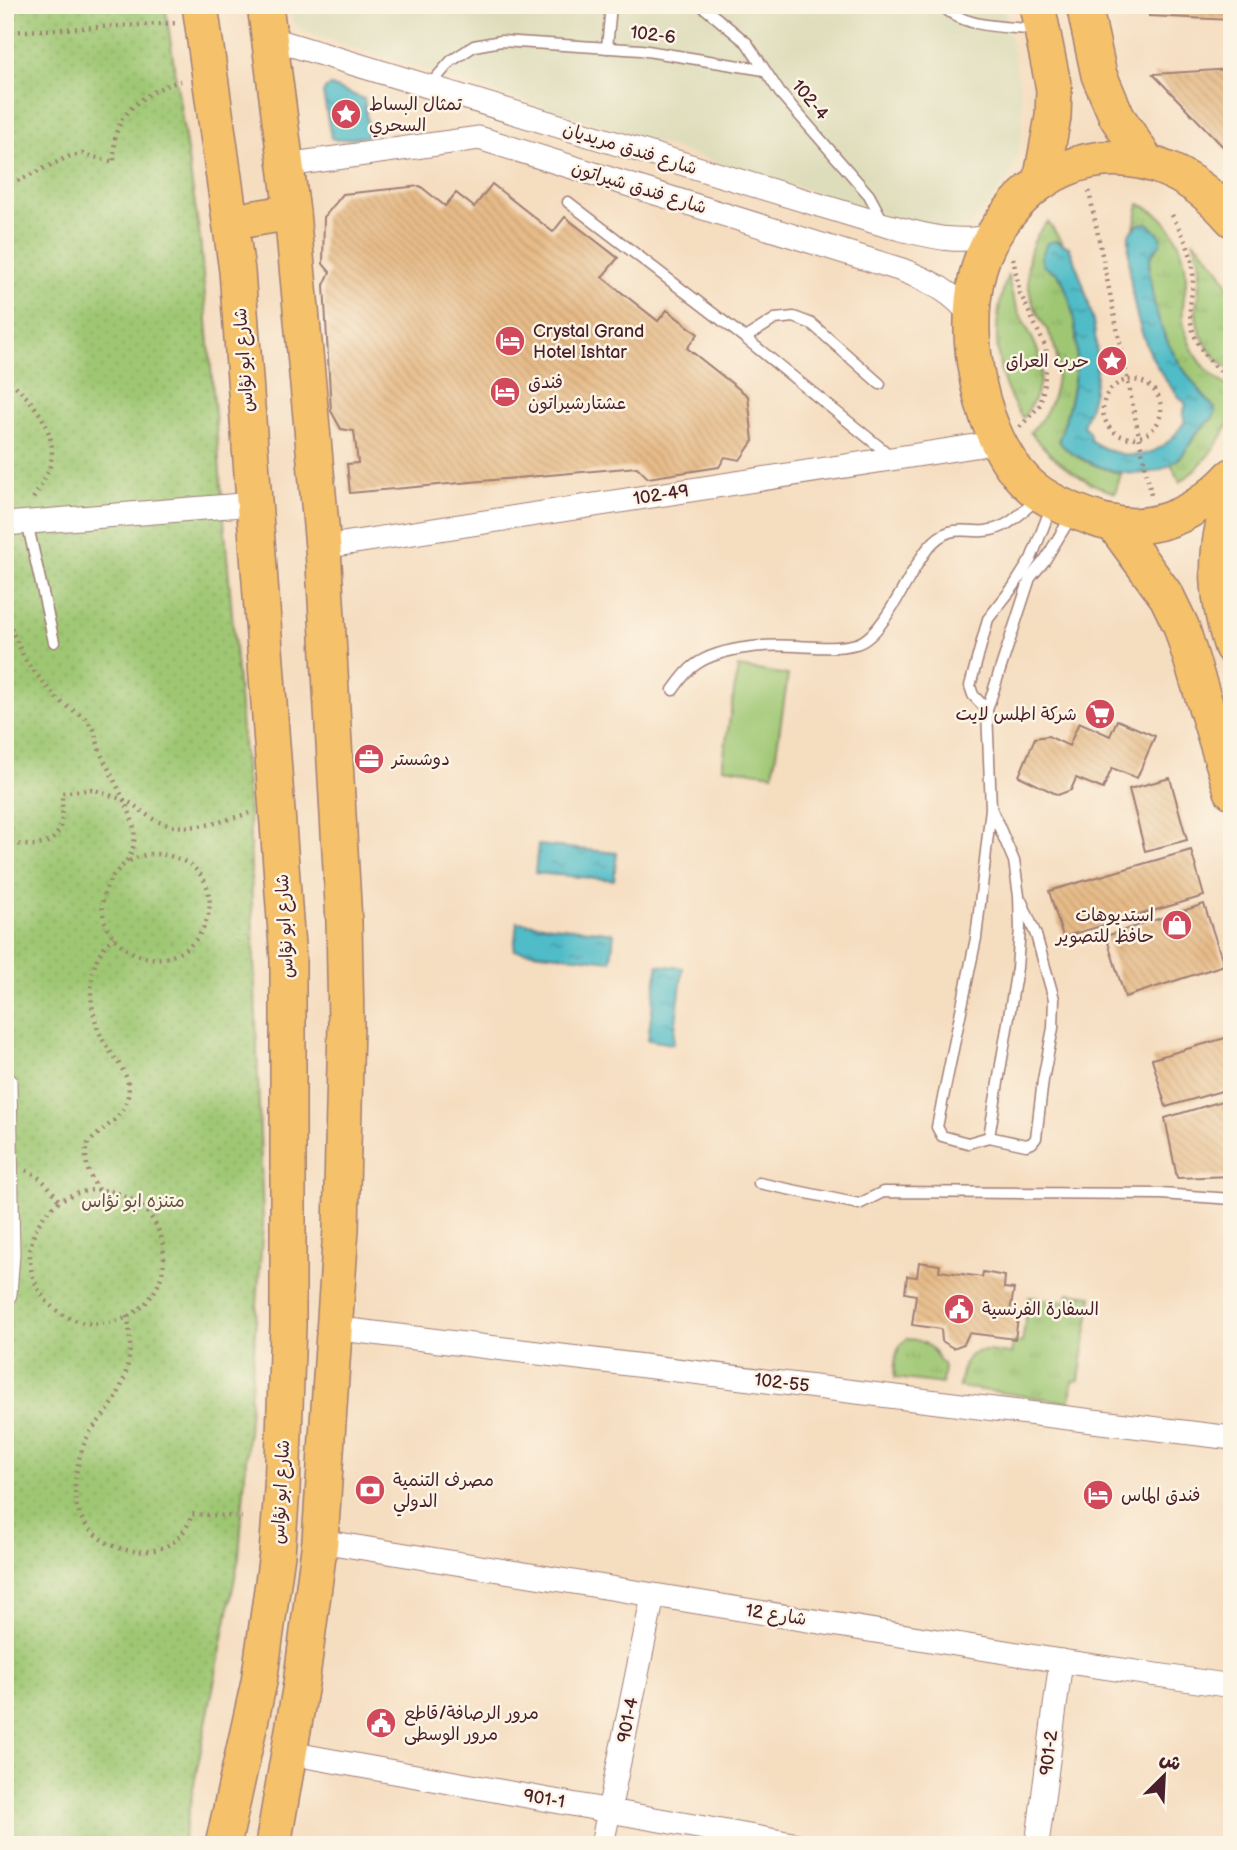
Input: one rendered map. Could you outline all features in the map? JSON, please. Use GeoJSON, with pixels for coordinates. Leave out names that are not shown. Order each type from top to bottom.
{"type":"FeatureCollection","features":[{"type":"Feature","properties":{"kind":"main road"},"geometry":{"type":"LineString","coordinates":[[1084,5],[1099,75],[1117,117],[1146,161]]}},
{"type":"Feature","properties":{"kind":"main road","name":"شارع ابو نؤاس"},"geometry":{"type":"LineString","coordinates":[[192,14],[232,222],[242,319],[288,960],[288,1326],[282,1489],[269,1618],[257,1695],[223,1845]]}},
{"type":"Feature","properties":{"kind":"main road"},"geometry":{"type":"LineString","coordinates":[[1039,18],[1054,98],[1041,182]]}},
{"type":"Feature","properties":{"kind":"main road"},"geometry":{"type":"LineString","coordinates":[[267,22],[292,212],[323,547],[344,910],[346,1024],[341,1229],[320,1541],[302,1684],[273,1845]]}},
{"type":"Feature","properties":{"kind":"main road"},"geometry":{"type":"LineString","coordinates":[[1232,219],[1204,190],[1167,168],[1125,157],[1102,157],[1081,162],[1060,170],[1041,182],[1014,207],[1003,245],[981,265],[972,317],[974,357],[983,403],[1008,435],[1026,482],[1057,502],[1097,520],[1112,523],[1139,526],[1164,523],[1204,502],[1232,476]]}},
{"type":"Feature","properties":{"kind":"main road"},"geometry":{"type":"LineString","coordinates":[[232,222],[292,212]]}},
{"type":"Feature","properties":{"kind":"main road"},"geometry":{"type":"LineString","coordinates":[[1232,489],[1222,528],[1218,589],[1223,620],[1232,647]]}},
{"type":"Feature","properties":{"kind":"main road"},"geometry":{"type":"LineString","coordinates":[[1112,523],[1167,597],[1181,626],[1232,791]]}},
{"type":"Feature","properties":{"kind":"street","name":"شارع فندق مريديان"},"geometry":{"type":"LineString","coordinates":[[267,22],[427,88],[886,225],[940,239],[1003,245]]}},
{"type":"Feature","properties":{"kind":"street"},"geometry":{"type":"LineString","coordinates":[[479,138],[487,106]]}},
{"type":"Feature","properties":{"kind":"street","name":"شارع فندق شيراتون"},"geometry":{"type":"LineString","coordinates":[[286,165],[479,138],[902,270],[938,285],[972,317]]}},
{"type":"Feature","properties":{"kind":"street"},"geometry":{"type":"LineString","coordinates":[[793,236],[802,200]]}},
{"type":"Feature","properties":{"kind":"street","name":"102-49"},"geometry":{"type":"LineString","coordinates":[[323,547],[894,459],[1008,435]]}},
{"type":"Feature","properties":{"kind":"street"},"geometry":{"type":"LineString","coordinates":[[18,523],[254,504]]}},
{"type":"Feature","properties":{"kind":"street"},"geometry":{"type":"LineString","coordinates":[[5,1082],[8,1254],[5,1294]]}},
{"type":"Feature","properties":{"kind":"street","name":"102-55"},"geometry":{"type":"LineString","coordinates":[[333,1328],[1232,1438]]}},
{"type":"Feature","properties":{"kind":"street","name":"شارع 12"},"geometry":{"type":"LineString","coordinates":[[320,1541],[1061,1661],[1232,1686]]}},
{"type":"Feature","properties":{"kind":"street","name":"901-4"},"geometry":{"type":"LineString","coordinates":[[602,1845],[653,1596]]}},
{"type":"Feature","properties":{"kind":"street","name":"901-2"},"geometry":{"type":"LineString","coordinates":[[1037,1845],[1061,1661]]}},
{"type":"Feature","properties":{"kind":"street","name":"901-1"},"geometry":{"type":"LineString","coordinates":[[289,1753],[798,1845]]}},
{"type":"Feature","properties":{"kind":"lane"},"geometry":{"type":"LineString","coordinates":[[607,48],[611,5]]}},
{"type":"Feature","properties":{"kind":"lane","name":"102-4"},"geometry":{"type":"LineString","coordinates":[[701,5],[747,43],[780,93],[869,195],[886,225]]}},
{"type":"Feature","properties":{"kind":"lane"},"geometry":{"type":"LineString","coordinates":[[942,5],[974,22],[1039,18]]}},
{"type":"Feature","properties":{"kind":"lane","name":"102-6"},"geometry":{"type":"LineString","coordinates":[[427,88],[451,61],[474,46],[501,41],[641,50],[764,69]]}},
{"type":"Feature","properties":{"kind":"lane"},"geometry":{"type":"LineString","coordinates":[[568,202],[745,338],[894,459]]}},
{"type":"Feature","properties":{"kind":"lane"},"geometry":{"type":"LineString","coordinates":[[745,338],[775,319],[794,317],[812,324],[880,384]]}},
{"type":"Feature","properties":{"kind":"lane"},"geometry":{"type":"LineString","coordinates":[[1019,896],[1036,935],[1054,999],[1053,1028],[1036,1138],[1026,1145],[989,1137],[968,1143],[942,1136],[937,1127],[976,938],[990,808],[987,710],[1018,621],[1020,588],[1057,502]]}},
{"type":"Feature","properties":{"kind":"lane"},"geometry":{"type":"LineString","coordinates":[[987,710],[971,690],[970,681],[988,619],[1045,560],[1057,502]]}},
{"type":"Feature","properties":{"kind":"lane"},"geometry":{"type":"LineString","coordinates":[[673,690],[691,668],[730,650],[793,646],[829,648],[859,644],[881,625],[928,548],[945,531],[953,529],[981,533],[1057,502]]}},
{"type":"Feature","properties":{"kind":"lane"},"geometry":{"type":"LineString","coordinates":[[18,523],[54,642]]}},
{"type":"Feature","properties":{"kind":"lane"},"geometry":{"type":"LineString","coordinates":[[989,1137],[1017,968],[1020,928],[1014,862],[990,808]]}},
{"type":"Feature","properties":{"kind":"lane"},"geometry":{"type":"LineString","coordinates":[[759,1183],[859,1204],[883,1192],[1161,1194],[1232,1199]]}},
{"type":"Feature","properties":{"kind":"path"},"geometry":{"type":"LineString","coordinates":[[5,32],[192,14]]}},
{"type":"Feature","properties":{"kind":"path"},"geometry":{"type":"LineString","coordinates":[[5,187],[70,156],[82,154],[114,162],[115,137],[124,119],[142,99],[166,84],[192,79]]}},
{"type":"Feature","properties":{"kind":"path"},"geometry":{"type":"LineString","coordinates":[[1089,191],[1152,500]]}},
{"type":"Feature","properties":{"kind":"path"},"geometry":{"type":"LineString","coordinates":[[1172,215],[1185,240],[1193,268],[1190,311],[1198,344],[1207,358],[1232,380]]}},
{"type":"Feature","properties":{"kind":"path"},"geometry":{"type":"LineString","coordinates":[[1003,245],[1020,293],[1046,348],[1047,363],[1041,404],[1008,435]]}},
{"type":"Feature","properties":{"kind":"path"},"geometry":{"type":"LineString","coordinates":[[5,377],[34,405],[44,421],[52,450],[47,475],[18,523]]}},
{"type":"Feature","properties":{"kind":"path"},"geometry":{"type":"LineString","coordinates":[[1126,380],[1141,381],[1154,389],[1161,402],[1160,417],[1153,430],[1140,438],[1124,438],[1111,430],[1103,416],[1104,400],[1108,393],[1112,387],[1126,380]]}},
{"type":"Feature","properties":{"kind":"path"},"geometry":{"type":"LineString","coordinates":[[5,615],[26,662],[58,700],[85,718],[94,730],[100,752],[130,813],[134,842],[132,853],[105,891],[101,908],[107,927],[114,937],[133,953],[148,959],[167,959],[185,951],[199,936],[208,918],[208,891],[203,878],[185,862],[165,854],[147,853],[126,863]]}},
{"type":"Feature","properties":{"kind":"path"},"geometry":{"type":"LineString","coordinates":[[5,841],[29,846],[47,842],[57,834],[61,819],[62,793],[92,789],[136,805],[158,822],[174,827],[222,822],[258,811]]}},
{"type":"Feature","properties":{"kind":"path"},"geometry":{"type":"LineString","coordinates":[[100,1190],[90,1178],[85,1161],[86,1146],[120,1114],[127,1101],[128,1089],[126,1073],[101,1035],[92,1002],[91,986],[95,966],[100,952],[114,937]]}},
{"type":"Feature","properties":{"kind":"path"},"geometry":{"type":"LineString","coordinates":[[15,1166],[34,1174],[53,1191],[59,1201]]}},
{"type":"Feature","properties":{"kind":"path"},"geometry":{"type":"LineString","coordinates":[[100,1190],[127,1196],[141,1206],[153,1220],[164,1253],[162,1270],[157,1287],[147,1301],[127,1316],[101,1323],[83,1322],[67,1317],[52,1307],[41,1293],[33,1278],[29,1260],[31,1243],[41,1219],[59,1201],[75,1193],[100,1190]]}},
{"type":"Feature","properties":{"kind":"path"},"geometry":{"type":"LineString","coordinates":[[127,1316],[131,1350],[128,1366],[115,1399],[82,1447],[76,1469],[75,1497],[81,1517],[106,1544],[142,1553],[166,1546],[173,1541],[185,1529],[192,1514],[242,1517]]}},
{"type":"Feature","properties":{"kind":"path"},"geometry":{"type":"LineString","coordinates":[[46,1845],[68,1845]]}},
{"type":"Feature","properties":{"kind":"shaded area"},"geometry":{"type":"Polygon","coordinates":[[[289,5],[1004,5],[1023,105],[1021,141],[1013,170],[988,206],[969,225],[936,231],[303,31],[295,24],[289,5]]]}},
{"type":"Feature","properties":{"kind":"green space","name":"متنزه ابو نؤاس"},"geometry":{"type":"Polygon","coordinates":[[[5,5],[165,5],[200,238],[249,813],[263,1223],[239,1557],[182,1845],[5,1845],[5,5]]]}},
{"type":"Feature","properties":{"kind":"green space"},"geometry":{"type":"Polygon","coordinates":[[[1139,204],[1159,216],[1179,243],[1185,265],[1185,331],[1199,360],[1214,376],[1232,389],[1232,411],[1225,431],[1204,460],[1180,482],[1171,464],[1181,457],[1200,429],[1206,426],[1215,409],[1180,365],[1164,334],[1153,299],[1149,271],[1150,259],[1157,249],[1139,224],[1134,228],[1139,204]]]}},
{"type":"Feature","properties":{"kind":"green space"},"geometry":{"type":"Polygon","coordinates":[[[1048,222],[1062,242],[1055,241],[1050,270],[1057,272],[1067,292],[1074,312],[1077,334],[1075,377],[1059,440],[1078,458],[1121,474],[1115,493],[1068,469],[1030,432],[1046,412],[1057,375],[1055,349],[1031,297],[1028,274],[1028,262],[1035,240],[1048,222]]]}},
{"type":"Feature","properties":{"kind":"green space"},"geometry":{"type":"Polygon","coordinates":[[[1193,240],[1215,264],[1231,293],[1234,320],[1232,371],[1212,353],[1199,328],[1196,311],[1200,266],[1193,240]]]}},
{"type":"Feature","properties":{"kind":"green space"},"geometry":{"type":"Polygon","coordinates":[[[1008,274],[1012,295],[1040,360],[1041,376],[1036,395],[1023,418],[1005,385],[998,348],[999,311],[1008,274]]]}},
{"type":"Feature","properties":{"kind":"green space"},"geometry":{"type":"Polygon","coordinates":[[[738,667],[788,675],[773,774],[722,767],[738,667]]]}},
{"type":"Feature","properties":{"kind":"green space"},"geometry":{"type":"Polygon","coordinates":[[[1068,1293],[1092,1296],[1079,1380],[1072,1381],[1070,1402],[959,1387],[964,1365],[973,1354],[988,1351],[1011,1354],[1013,1342],[1022,1343],[1029,1297],[1066,1302],[1068,1293]]]}},
{"type":"Feature","properties":{"kind":"green space"},"geometry":{"type":"Polygon","coordinates":[[[907,1339],[921,1341],[933,1351],[944,1366],[942,1384],[894,1378],[897,1352],[907,1339]]]}},
{"type":"Feature","properties":{"kind":"water"},"geometry":{"type":"Polygon","coordinates":[[[331,86],[364,99],[369,136],[337,140],[331,138],[323,93],[331,86]]]}},
{"type":"Feature","properties":{"kind":"water"},"geometry":{"type":"Polygon","coordinates":[[[1148,223],[1160,235],[1161,243],[1152,254],[1149,266],[1158,319],[1182,366],[1215,409],[1215,414],[1197,432],[1184,453],[1171,464],[1149,473],[1136,474],[1100,467],[1068,450],[1059,440],[1076,370],[1076,336],[1074,318],[1063,282],[1058,274],[1043,266],[1041,258],[1047,243],[1055,241],[1069,247],[1091,313],[1097,357],[1096,379],[1083,425],[1090,434],[1090,440],[1118,453],[1130,455],[1154,451],[1176,434],[1185,421],[1183,415],[1186,404],[1157,367],[1147,347],[1134,303],[1129,234],[1139,224],[1148,223]]]}},
{"type":"Feature","properties":{"kind":"water"},"geometry":{"type":"Polygon","coordinates":[[[538,845],[617,853],[614,880],[535,873],[538,845]]]}},
{"type":"Feature","properties":{"kind":"water"},"geometry":{"type":"Polygon","coordinates":[[[517,922],[614,933],[611,961],[514,950],[517,922]]]}},
{"type":"Feature","properties":{"kind":"water"},"geometry":{"type":"Polygon","coordinates":[[[658,965],[683,968],[673,1044],[648,1040],[658,965]]]}},
{"type":"Feature","properties":{"kind":"building"},"geometry":{"type":"Polygon","coordinates":[[[1150,5],[1232,5],[1232,20],[1149,16],[1150,5]]]}},
{"type":"Feature","properties":{"kind":"building"},"geometry":{"type":"Polygon","coordinates":[[[1232,69],[1232,156],[1153,74],[1232,69]]]}},
{"type":"Feature","properties":{"kind":"building","name":"Crystal Grand Hotel Ishtar"},"geometry":{"type":"Polygon","coordinates":[[[492,184],[553,232],[565,217],[618,258],[602,277],[658,321],[667,310],[698,334],[687,348],[748,396],[753,441],[740,460],[725,457],[719,467],[648,478],[637,467],[350,493],[347,464],[358,463],[354,431],[341,429],[331,411],[324,285],[330,272],[323,264],[324,217],[343,194],[420,186],[445,206],[456,193],[474,207],[492,184]]]}},
{"type":"Feature","properties":{"kind":"building"},"geometry":{"type":"Polygon","coordinates":[[[1117,720],[1155,736],[1137,778],[1112,768],[1103,789],[1076,778],[1071,790],[1058,795],[1019,776],[1035,738],[1048,736],[1069,746],[1079,722],[1110,736],[1117,720]]]}},
{"type":"Feature","properties":{"kind":"building"},"geometry":{"type":"Polygon","coordinates":[[[1170,778],[1187,840],[1145,851],[1129,789],[1170,778]]]}},
{"type":"Feature","properties":{"kind":"building"},"geometry":{"type":"Polygon","coordinates":[[[1191,850],[1204,896],[1063,937],[1049,891],[1191,850]]]}},
{"type":"Feature","properties":{"kind":"building"},"geometry":{"type":"Polygon","coordinates":[[[1204,904],[1224,965],[1125,997],[1106,936],[1204,904]]]}},
{"type":"Feature","properties":{"kind":"building"},"geometry":{"type":"Polygon","coordinates":[[[1232,1036],[1232,1088],[1166,1107],[1152,1059],[1232,1036]]]}},
{"type":"Feature","properties":{"kind":"building"},"geometry":{"type":"Polygon","coordinates":[[[1232,1098],[1232,1176],[1177,1178],[1165,1118],[1232,1098]]]}},
{"type":"Feature","properties":{"kind":"building"},"geometry":{"type":"Polygon","coordinates":[[[919,1262],[940,1265],[939,1271],[982,1277],[983,1272],[1005,1276],[1004,1288],[1014,1289],[1010,1312],[1019,1313],[1015,1339],[969,1333],[964,1344],[953,1348],[942,1341],[941,1329],[912,1325],[916,1295],[905,1293],[907,1276],[917,1277],[919,1262]]]}},
{"type":"Feature","properties":{"kind":"place","name":"تمثال البساط السحري"},"geometry":{"type":"Point","coordinates":[346,114]}},
{"type":"Feature","properties":{"kind":"place","name":"Crystal Grand Hotel Ishtar"},"geometry":{"type":"Point","coordinates":[510,341]}},
{"type":"Feature","properties":{"kind":"place","name":"حرب العراق"},"geometry":{"type":"Point","coordinates":[1112,361]}},
{"type":"Feature","properties":{"kind":"place","name":"فندق عشتارشيراتون"},"geometry":{"type":"Point","coordinates":[505,392]}},
{"type":"Feature","properties":{"kind":"place","name":"شركة اطلس لايت"},"geometry":{"type":"Point","coordinates":[1100,714]}},
{"type":"Feature","properties":{"kind":"place","name":"دوشستر"},"geometry":{"type":"Point","coordinates":[369,759]}},
{"type":"Feature","properties":{"kind":"place","name":"استديوهات حافظ للتصوير"},"geometry":{"type":"Point","coordinates":[1177,925]}},
{"type":"Feature","properties":{"kind":"place","name":"السفارة الفرنسية"},"geometry":{"type":"Point","coordinates":[959,1309]}},
{"type":"Feature","properties":{"kind":"place","name":"مصرف التنمية الدولي"},"geometry":{"type":"Point","coordinates":[370,1490]}},
{"type":"Feature","properties":{"kind":"place","name":"فندق الماس"},"geometry":{"type":"Point","coordinates":[1098,1495]}},
{"type":"Feature","properties":{"kind":"place","name":"مرور الرصافة/قاطع مرور الوسطى"},"geometry":{"type":"Point","coordinates":[381,1723]}}]}
